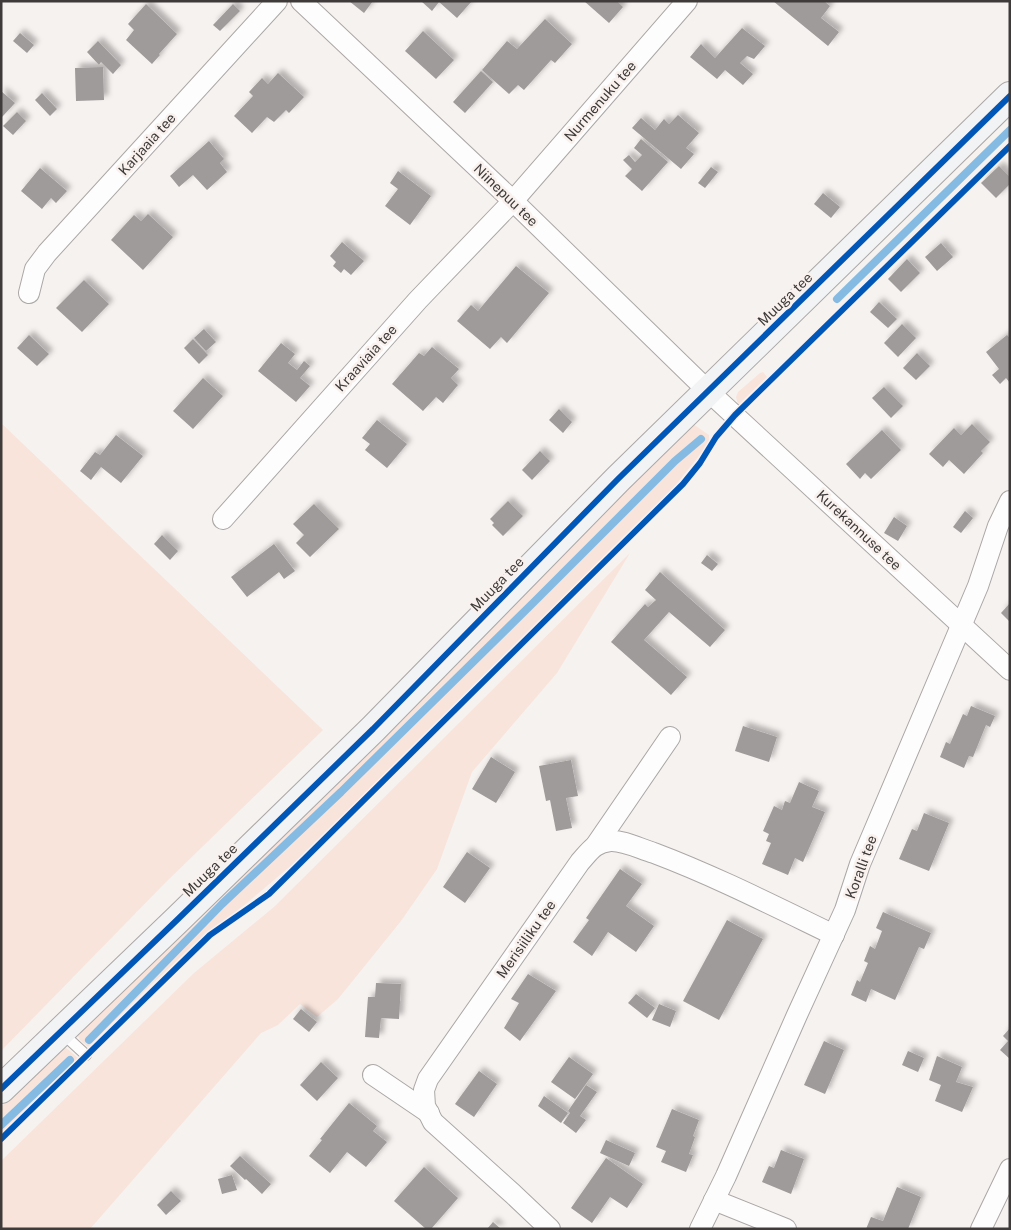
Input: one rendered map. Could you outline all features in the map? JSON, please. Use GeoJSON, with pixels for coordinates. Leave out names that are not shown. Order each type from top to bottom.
{"type":"FeatureCollection","features":[{"type":"Feature","properties":{"kind":"street","name":"Karjaaia tee"},"geometry":{"type":"LineString","coordinates":[[28,294],[35,269],[47,254],[277,1]]}},
{"type":"Feature","properties":{"kind":"street","name":"Niinepuu tee"},"geometry":{"type":"LineString","coordinates":[[301,1],[513,201],[708,390]]}},
{"type":"Feature","properties":{"kind":"street","name":"Nurmenuku tee"},"geometry":{"type":"LineString","coordinates":[[513,201],[688,1]]}},
{"type":"Feature","properties":{"kind":"street","name":"Muuga tee"},"geometry":{"type":"LineString","coordinates":[[1,1089],[373,729],[618,479],[1010,96]]}},
{"type":"Feature","properties":{"kind":"street","name":"Kraaviaia tee"},"geometry":{"type":"LineString","coordinates":[[224,519],[418,300],[513,201]]}},
{"type":"Feature","properties":{"kind":"street","name":"Kurekannuse tee"},"geometry":{"type":"LineString","coordinates":[[708,390],[1010,670]]}},
{"type":"Feature","properties":{"kind":"street","name":"Koralli tee"},"geometry":{"type":"LineString","coordinates":[[700,1229],[845,910],[864,855],[978,586],[998,526],[1010,501]]}},
{"type":"Feature","properties":{"kind":"street","name":"Merisiiliku tee"},"geometry":{"type":"LineString","coordinates":[[550,1229],[433,1122],[425,1106],[424,1090],[428,1079],[580,862],[596,845],[670,737]]}},
{"type":"Feature","properties":{"kind":"street"},"geometry":{"type":"LineString","coordinates":[[596,845],[611,841],[627,844],[671,860],[739,889],[834,935]]}},
{"type":"Feature","properties":{"kind":"street"},"geometry":{"type":"LineString","coordinates":[[373,1075],[429,1113]]}},
{"type":"Feature","properties":{"kind":"street"},"geometry":{"type":"LineString","coordinates":[[981,1229],[1010,1169]]}},
{"type":"Feature","properties":{"kind":"street"},"geometry":{"type":"LineString","coordinates":[[714,1200],[786,1229]]}},
{"type":"Feature","properties":{"kind":"lane"},"geometry":{"type":"LineString","coordinates":[[60,1031],[86,1055]]}},
{"type":"Feature","properties":{"kind":"shaded area"},"geometry":{"type":"Polygon","coordinates":[[[763,372],[767,377],[738,405],[736,397],[738,392],[763,372]]]}},
{"type":"Feature","properties":{"kind":"shaded area"},"geometry":{"type":"Polygon","coordinates":[[[1,423],[323,730],[166,882],[1,1051],[1,423]]]}},
{"type":"Feature","properties":{"kind":"shaded area"},"geometry":{"type":"Polygon","coordinates":[[[693,424],[709,435],[709,441],[666,497],[294,863],[199,940],[88,1047],[80,1040],[79,1032],[693,424]]]}},
{"type":"Feature","properties":{"kind":"shaded area"},"geometry":{"type":"Polygon","coordinates":[[[630,553],[557,673],[472,772],[437,869],[401,921],[338,999],[317,1017],[300,1004],[278,1025],[261,1033],[90,1229],[1,1229],[1,1161],[194,973],[274,907],[630,553]]]}},
{"type":"Feature","properties":{"kind":"shaded area"},"geometry":{"type":"Polygon","coordinates":[[[66,1048],[78,1058],[1,1133],[1,1107],[61,1049],[66,1048]]]}},
{"type":"Feature","properties":{"kind":"building"},"geometry":{"type":"Polygon","coordinates":[[[349,1],[373,1],[364,13],[349,1]]]}},
{"type":"Feature","properties":{"kind":"building"},"geometry":{"type":"Polygon","coordinates":[[[421,1],[472,1],[457,18],[439,2],[432,11],[421,1]]]}},
{"type":"Feature","properties":{"kind":"building"},"geometry":{"type":"Polygon","coordinates":[[[584,1],[617,1],[623,7],[609,23],[584,1]]]}},
{"type":"Feature","properties":{"kind":"building"},"geometry":{"type":"Polygon","coordinates":[[[773,1],[824,1],[830,6],[821,18],[839,32],[828,46],[773,1]]]}},
{"type":"Feature","properties":{"kind":"building"},"geometry":{"type":"Polygon","coordinates":[[[146,4],[177,34],[152,64],[126,40],[134,30],[128,24],[146,4]]]}},
{"type":"Feature","properties":{"kind":"building"},"geometry":{"type":"Polygon","coordinates":[[[233,4],[240,11],[220,31],[213,25],[233,4]]]}},
{"type":"Feature","properties":{"kind":"building"},"geometry":{"type":"Polygon","coordinates":[[[545,19],[572,44],[555,63],[551,60],[524,90],[518,85],[509,94],[482,70],[507,41],[517,49],[545,19]]]}},
{"type":"Feature","properties":{"kind":"building"},"geometry":{"type":"Polygon","coordinates":[[[742,28],[765,46],[754,59],[747,56],[740,63],[753,74],[743,85],[725,70],[717,79],[690,57],[701,44],[715,58],[742,28]]]}},
{"type":"Feature","properties":{"kind":"building"},"geometry":{"type":"Polygon","coordinates":[[[423,31],[454,60],[436,79],[405,51],[423,31]]]}},
{"type":"Feature","properties":{"kind":"building"},"geometry":{"type":"Polygon","coordinates":[[[20,33],[34,45],[27,53],[13,41],[20,33]]]}},
{"type":"Feature","properties":{"kind":"building"},"geometry":{"type":"Polygon","coordinates":[[[98,41],[121,65],[113,74],[101,62],[99,65],[87,52],[98,41]]]}},
{"type":"Feature","properties":{"kind":"building"},"geometry":{"type":"Polygon","coordinates":[[[103,67],[104,100],[76,101],[75,68],[103,67]]]}},
{"type":"Feature","properties":{"kind":"building"},"geometry":{"type":"Polygon","coordinates":[[[481,71],[493,82],[465,113],[453,102],[481,71]]]}},
{"type":"Feature","properties":{"kind":"building"},"geometry":{"type":"Polygon","coordinates":[[[278,73],[304,97],[289,113],[286,110],[274,122],[267,117],[252,133],[234,116],[253,96],[249,92],[262,78],[268,84],[278,73]]]}},
{"type":"Feature","properties":{"kind":"building"},"geometry":{"type":"Polygon","coordinates":[[[1,91],[15,103],[2,117],[1,116],[1,91]]]}},
{"type":"Feature","properties":{"kind":"building"},"geometry":{"type":"Polygon","coordinates":[[[42,93],[57,109],[50,116],[35,100],[42,93]]]}},
{"type":"Feature","properties":{"kind":"building"},"geometry":{"type":"Polygon","coordinates":[[[17,112],[26,121],[13,135],[3,126],[17,112]]]}},
{"type":"Feature","properties":{"kind":"building"},"geometry":{"type":"Polygon","coordinates":[[[678,115],[699,133],[686,148],[694,154],[681,169],[632,128],[641,118],[655,130],[664,119],[669,124],[678,115]]]}},
{"type":"Feature","properties":{"kind":"building"},"geometry":{"type":"Polygon","coordinates":[[[641,139],[668,162],[642,191],[625,176],[632,169],[623,160],[629,155],[635,162],[642,155],[634,148],[641,139]]]}},
{"type":"Feature","properties":{"kind":"building"},"geometry":{"type":"Polygon","coordinates":[[[209,141],[224,159],[220,163],[227,172],[207,190],[193,175],[179,187],[170,176],[209,141]]]}},
{"type":"Feature","properties":{"kind":"building"},"geometry":{"type":"Polygon","coordinates":[[[999,166],[1010,177],[1010,184],[996,198],[981,183],[999,166]]]}},
{"type":"Feature","properties":{"kind":"building"},"geometry":{"type":"Polygon","coordinates":[[[711,167],[718,172],[705,188],[698,183],[711,167]]]}},
{"type":"Feature","properties":{"kind":"building"},"geometry":{"type":"Polygon","coordinates":[[[40,168],[67,191],[56,203],[51,198],[42,209],[21,191],[40,168]]]}},
{"type":"Feature","properties":{"kind":"building"},"geometry":{"type":"Polygon","coordinates":[[[398,171],[431,196],[410,225],[385,206],[398,189],[390,183],[398,171]]]}},
{"type":"Feature","properties":{"kind":"building"},"geometry":{"type":"Polygon","coordinates":[[[823,193],[840,207],[831,218],[814,204],[823,193]]]}},
{"type":"Feature","properties":{"kind":"building"},"geometry":{"type":"Polygon","coordinates":[[[148,214],[173,237],[143,270],[111,240],[134,215],[141,221],[148,214]]]}},
{"type":"Feature","properties":{"kind":"building"},"geometry":{"type":"Polygon","coordinates":[[[342,242],[364,261],[351,275],[344,269],[341,273],[333,266],[336,262],[330,256],[342,242]]]}},
{"type":"Feature","properties":{"kind":"building"},"geometry":{"type":"Polygon","coordinates":[[[941,243],[953,257],[937,271],[925,257],[941,243]]]}},
{"type":"Feature","properties":{"kind":"building"},"geometry":{"type":"Polygon","coordinates":[[[907,259],[920,273],[901,292],[888,279],[907,259]]]}},
{"type":"Feature","properties":{"kind":"building"},"geometry":{"type":"Polygon","coordinates":[[[516,266],[549,293],[507,343],[501,337],[490,349],[457,321],[471,305],[478,311],[516,266]]]}},
{"type":"Feature","properties":{"kind":"building"},"geometry":{"type":"Polygon","coordinates":[[[84,280],[109,304],[82,332],[56,308],[84,280]]]}},
{"type":"Feature","properties":{"kind":"building"},"geometry":{"type":"Polygon","coordinates":[[[879,302],[897,319],[888,328],[870,312],[879,302]]]}},
{"type":"Feature","properties":{"kind":"building"},"geometry":{"type":"Polygon","coordinates":[[[902,324],[916,338],[898,357],[884,343],[902,324]]]}},
{"type":"Feature","properties":{"kind":"building"},"geometry":{"type":"Polygon","coordinates":[[[204,329],[216,342],[206,351],[194,338],[204,329]]]}},
{"type":"Feature","properties":{"kind":"building"},"geometry":{"type":"Polygon","coordinates":[[[29,335],[49,354],[37,366],[17,348],[29,335]]]}},
{"type":"Feature","properties":{"kind":"building"},"geometry":{"type":"Polygon","coordinates":[[[1007,335],[1010,338],[1010,383],[1006,378],[1000,384],[992,375],[999,369],[986,352],[1007,335]]]}},
{"type":"Feature","properties":{"kind":"building"},"geometry":{"type":"Polygon","coordinates":[[[193,339],[208,355],[199,364],[184,348],[193,339]]]}},
{"type":"Feature","properties":{"kind":"building"},"geometry":{"type":"Polygon","coordinates":[[[281,343],[295,354],[288,363],[297,370],[304,361],[310,366],[300,378],[310,386],[296,402],[258,371],[281,343]]]}},
{"type":"Feature","properties":{"kind":"building"},"geometry":{"type":"Polygon","coordinates":[[[432,347],[459,369],[451,378],[458,385],[443,403],[436,397],[423,411],[392,384],[419,353],[424,356],[432,347]]]}},
{"type":"Feature","properties":{"kind":"building"},"geometry":{"type":"Polygon","coordinates":[[[917,353],[930,366],[916,380],[903,368],[917,353]]]}},
{"type":"Feature","properties":{"kind":"building"},"geometry":{"type":"Polygon","coordinates":[[[203,378],[223,396],[193,429],[173,411],[203,378]]]}},
{"type":"Feature","properties":{"kind":"building"},"geometry":{"type":"Polygon","coordinates":[[[884,387],[903,406],[891,418],[872,398],[884,387]]]}},
{"type":"Feature","properties":{"kind":"building"},"geometry":{"type":"Polygon","coordinates":[[[559,409],[572,422],[563,433],[549,420],[559,409]]]}},
{"type":"Feature","properties":{"kind":"building"},"geometry":{"type":"Polygon","coordinates":[[[377,420],[407,444],[387,468],[365,450],[370,444],[362,438],[377,420]]]}},
{"type":"Feature","properties":{"kind":"building"},"geometry":{"type":"Polygon","coordinates":[[[972,424],[990,442],[981,451],[983,453],[964,474],[949,460],[943,467],[929,454],[954,428],[961,435],[972,424]]]}},
{"type":"Feature","properties":{"kind":"building"},"geometry":{"type":"Polygon","coordinates":[[[882,430],[901,450],[871,479],[865,473],[860,479],[846,464],[882,430]]]}},
{"type":"Feature","properties":{"kind":"building"},"geometry":{"type":"Polygon","coordinates":[[[116,435],[143,456],[121,483],[101,467],[91,480],[80,471],[95,452],[100,455],[116,435]]]}},
{"type":"Feature","properties":{"kind":"building"},"geometry":{"type":"Polygon","coordinates":[[[540,451],[550,461],[532,480],[522,470],[540,451]]]}},
{"type":"Feature","properties":{"kind":"building"},"geometry":{"type":"Polygon","coordinates":[[[508,501],[523,516],[503,536],[492,525],[494,523],[490,519],[508,501]]]}},
{"type":"Feature","properties":{"kind":"building"},"geometry":{"type":"Polygon","coordinates":[[[314,504],[339,529],[310,557],[296,543],[304,535],[293,524],[314,504]]]}},
{"type":"Feature","properties":{"kind":"building"},"geometry":{"type":"Polygon","coordinates":[[[965,511],[973,518],[961,533],[953,527],[965,511]]]}},
{"type":"Feature","properties":{"kind":"building"},"geometry":{"type":"Polygon","coordinates":[[[894,517],[907,526],[898,541],[884,533],[894,517]]]}},
{"type":"Feature","properties":{"kind":"building"},"geometry":{"type":"Polygon","coordinates":[[[162,535],[178,551],[170,560],[154,544],[162,535]]]}},
{"type":"Feature","properties":{"kind":"building"},"geometry":{"type":"Polygon","coordinates":[[[274,544],[295,571],[284,579],[279,572],[247,597],[231,577],[274,544]]]}},
{"type":"Feature","properties":{"kind":"building"},"geometry":{"type":"Polygon","coordinates":[[[707,555],[718,564],[712,571],[701,563],[707,555]]]}},
{"type":"Feature","properties":{"kind":"building"},"geometry":{"type":"Polygon","coordinates":[[[660,572],[725,630],[710,647],[669,612],[644,640],[687,677],[671,695],[611,642],[645,604],[648,607],[656,600],[645,590],[660,572]]]}},
{"type":"Feature","properties":{"kind":"building"},"geometry":{"type":"Polygon","coordinates":[[[1010,603],[1010,622],[1001,613],[1010,603]]]}},
{"type":"Feature","properties":{"kind":"building"},"geometry":{"type":"Polygon","coordinates":[[[971,706],[995,716],[990,727],[986,725],[973,757],[969,756],[964,768],[940,757],[946,742],[950,744],[963,714],[967,716],[971,706]]]}},
{"type":"Feature","properties":{"kind":"building"},"geometry":{"type":"Polygon","coordinates":[[[743,726],[777,737],[769,762],[735,751],[743,726]]]}},
{"type":"Feature","properties":{"kind":"building"},"geometry":{"type":"Polygon","coordinates":[[[491,757],[515,772],[496,803],[472,789],[491,757]]]}},
{"type":"Feature","properties":{"kind":"building"},"geometry":{"type":"Polygon","coordinates":[[[571,760],[578,796],[566,798],[572,828],[556,831],[550,800],[546,801],[539,766],[571,760]]]}},
{"type":"Feature","properties":{"kind":"building"},"geometry":{"type":"Polygon","coordinates":[[[799,782],[819,791],[812,807],[825,812],[803,862],[795,858],[788,875],[762,864],[771,843],[766,841],[769,834],[763,831],[774,806],[782,810],[785,801],[790,803],[799,782]]]}},
{"type":"Feature","properties":{"kind":"building"},"geometry":{"type":"Polygon","coordinates":[[[924,813],[949,823],[929,871],[899,859],[912,829],[917,831],[924,813]]]}},
{"type":"Feature","properties":{"kind":"building"},"geometry":{"type":"Polygon","coordinates":[[[467,852],[490,868],[465,903],[443,887],[467,852]]]}},
{"type":"Feature","properties":{"kind":"building"},"geometry":{"type":"Polygon","coordinates":[[[620,869],[642,884],[626,906],[654,926],[636,952],[608,932],[592,956],[573,942],[589,920],[586,918],[620,869]]]}},
{"type":"Feature","properties":{"kind":"building"},"geometry":{"type":"Polygon","coordinates":[[[883,912],[931,933],[924,949],[919,947],[895,1000],[871,989],[866,1002],[851,995],[857,980],[860,982],[868,963],[864,961],[870,946],[875,949],[882,931],[876,928],[883,912]]]}},
{"type":"Feature","properties":{"kind":"building"},"geometry":{"type":"Polygon","coordinates":[[[727,920],[763,939],[719,1020],[683,1001],[727,920]]]}},
{"type":"Feature","properties":{"kind":"building"},"geometry":{"type":"Polygon","coordinates":[[[528,974],[556,991],[520,1041],[504,1028],[519,1003],[511,999],[528,974]]]}},
{"type":"Feature","properties":{"kind":"building"},"geometry":{"type":"Polygon","coordinates":[[[376,983],[401,984],[399,1019],[381,1018],[379,1038],[365,1037],[368,997],[375,997],[376,983]]]}},
{"type":"Feature","properties":{"kind":"building"},"geometry":{"type":"Polygon","coordinates":[[[636,994],[655,1008],[647,1018],[628,1003],[636,994]]]}},
{"type":"Feature","properties":{"kind":"building"},"geometry":{"type":"Polygon","coordinates":[[[659,1004],[676,1011],[670,1027],[652,1020],[659,1004]]]}},
{"type":"Feature","properties":{"kind":"building"},"geometry":{"type":"Polygon","coordinates":[[[301,1009],[317,1022],[309,1032],[293,1019],[301,1009]]]}},
{"type":"Feature","properties":{"kind":"building"},"geometry":{"type":"Polygon","coordinates":[[[1010,1028],[1010,1059],[1000,1050],[1008,1041],[1003,1036],[1010,1028]]]}},
{"type":"Feature","properties":{"kind":"building"},"geometry":{"type":"Polygon","coordinates":[[[824,1041],[844,1050],[825,1094],[804,1085],[824,1041]]]}},
{"type":"Feature","properties":{"kind":"building"},"geometry":{"type":"Polygon","coordinates":[[[908,1051],[924,1058],[918,1072],[902,1065],[908,1051]]]}},
{"type":"Feature","properties":{"kind":"building"},"geometry":{"type":"Polygon","coordinates":[[[937,1056],[962,1067],[956,1082],[973,1087],[962,1112],[935,1101],[941,1085],[929,1080],[937,1056]]]}},
{"type":"Feature","properties":{"kind":"building"},"geometry":{"type":"Polygon","coordinates":[[[569,1057],[593,1074],[575,1099],[551,1082],[569,1057]]]}},
{"type":"Feature","properties":{"kind":"building"},"geometry":{"type":"Polygon","coordinates":[[[321,1062],[338,1078],[317,1101],[300,1085],[321,1062]]]}},
{"type":"Feature","properties":{"kind":"building"},"geometry":{"type":"Polygon","coordinates":[[[479,1071],[497,1084],[474,1117],[455,1104],[479,1071]]]}},
{"type":"Feature","properties":{"kind":"building"},"geometry":{"type":"Polygon","coordinates":[[[586,1085],[597,1092],[580,1116],[586,1120],[576,1133],[563,1123],[570,1113],[568,1111],[586,1085]]]}},
{"type":"Feature","properties":{"kind":"building"},"geometry":{"type":"Polygon","coordinates":[[[544,1096],[568,1113],[561,1123],[538,1106],[544,1096]]]}},
{"type":"Feature","properties":{"kind":"building"},"geometry":{"type":"Polygon","coordinates":[[[349,1103],[377,1126],[373,1131],[387,1142],[366,1167],[347,1152],[330,1173],[309,1156],[349,1103]]]}},
{"type":"Feature","properties":{"kind":"building"},"geometry":{"type":"Polygon","coordinates":[[[672,1109],[699,1120],[689,1154],[693,1155],[686,1172],[661,1162],[666,1151],[656,1147],[672,1109]]]}},
{"type":"Feature","properties":{"kind":"building"},"geometry":{"type":"Polygon","coordinates":[[[606,1140],[635,1153],[629,1166],[600,1153],[606,1140]]]}},
{"type":"Feature","properties":{"kind":"building"},"geometry":{"type":"Polygon","coordinates":[[[781,1150],[804,1159],[791,1194],[762,1182],[769,1166],[774,1168],[781,1150]]]}},
{"type":"Feature","properties":{"kind":"building"},"geometry":{"type":"Polygon","coordinates":[[[240,1156],[271,1184],[262,1194],[230,1166],[240,1156]]]}},
{"type":"Feature","properties":{"kind":"building"},"geometry":{"type":"Polygon","coordinates":[[[606,1158],[643,1184],[627,1208],[610,1197],[592,1223],[571,1208],[606,1158]]]}},
{"type":"Feature","properties":{"kind":"building"},"geometry":{"type":"Polygon","coordinates":[[[424,1167],[458,1198],[431,1229],[426,1229],[394,1201],[424,1167]]]}},
{"type":"Feature","properties":{"kind":"building"},"geometry":{"type":"Polygon","coordinates":[[[232,1175],[237,1190],[222,1194],[218,1179],[232,1175]]]}},
{"type":"Feature","properties":{"kind":"building"},"geometry":{"type":"Polygon","coordinates":[[[897,1187],[921,1197],[908,1229],[866,1229],[871,1217],[883,1221],[897,1187]]]}},
{"type":"Feature","properties":{"kind":"building"},"geometry":{"type":"Polygon","coordinates":[[[171,1191],[181,1201],[166,1215],[157,1205],[171,1191]]]}},
{"type":"Feature","properties":{"kind":"building"},"geometry":{"type":"Polygon","coordinates":[[[493,1222],[501,1229],[487,1229],[493,1222]]]}},
{"type":"Feature","properties":{"kind":"waterway"},"geometry":{"type":"LineString","coordinates":[[837,299],[1010,130]]}},
{"type":"Feature","properties":{"kind":"waterway"},"geometry":{"type":"LineString","coordinates":[[89,1040],[222,904],[341,792],[675,461],[701,439]]}},
{"type":"Feature","properties":{"kind":"waterway"},"geometry":{"type":"LineString","coordinates":[[1,1125],[70,1060]]}},
{"type":"Feature","properties":{"kind":"cycle path"},"geometry":{"type":"LineString","coordinates":[[1,1089],[373,729],[618,479],[1010,96]]}},
{"type":"Feature","properties":{"kind":"cycle path"},"geometry":{"type":"LineString","coordinates":[[1,1139],[210,935],[269,894],[683,484],[700,463],[716,437],[735,415],[1010,146]]}}]}
